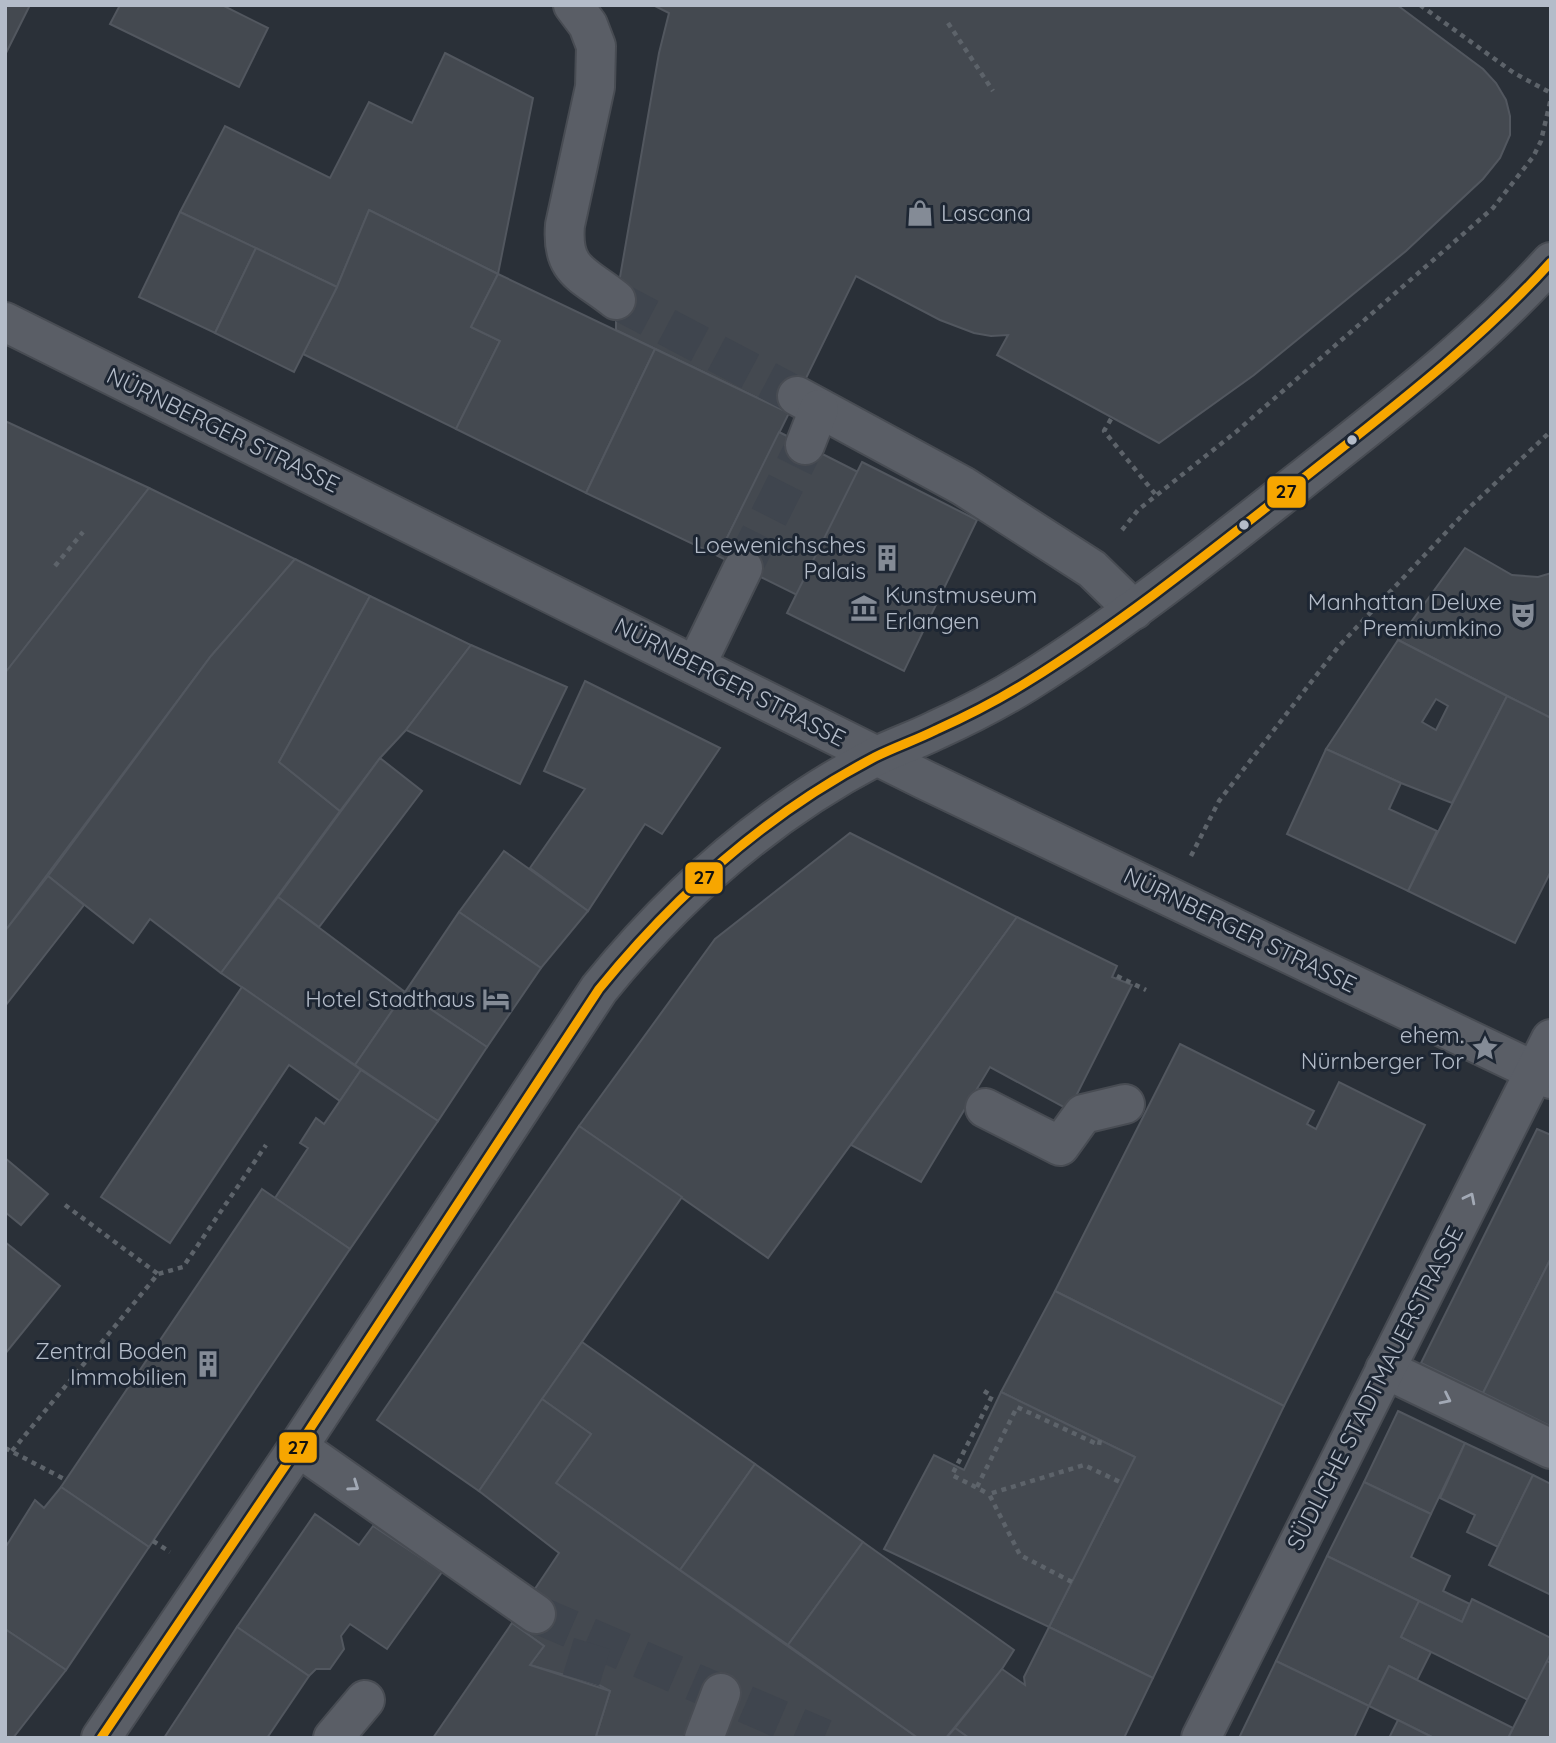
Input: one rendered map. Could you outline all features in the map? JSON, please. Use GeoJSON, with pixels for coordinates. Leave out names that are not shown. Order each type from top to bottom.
{"type":"FeatureCollection","features":[{"type":"Feature","properties":{"kind":"street"},"geometry":{"type":"LineString","coordinates":[[573,5],[587,24],[596,46],[595,87],[565,225],[563,246],[567,259],[575,269],[616,300]]}},
{"type":"Feature","properties":{"kind":"street"},"geometry":{"type":"LineString","coordinates":[[101,1738],[298,1447],[599,989],[680,899],[738,847],[810,795],[877,756],[988,705],[1135,610],[1378,420],[1473,341],[1551,262]]}},
{"type":"Feature","properties":{"kind":"street","name":"NÜRNBERGER STRASSE"},"geometry":{"type":"LineString","coordinates":[[5,322],[877,756],[1170,897],[1545,1063]]}},
{"type":"Feature","properties":{"kind":"street"},"geometry":{"type":"LineString","coordinates":[[805,445],[808,402],[963,486],[1092,569],[1135,610]]}},
{"type":"Feature","properties":{"kind":"street"},"geometry":{"type":"LineString","coordinates":[[696,665],[743,568]]}},
{"type":"Feature","properties":{"kind":"street","name":"SÜDLICHE STADTMAUERSTRASSE"},"geometry":{"type":"LineString","coordinates":[[1200,1738],[1385,1369],[1545,1063]]}},
{"type":"Feature","properties":{"kind":"street"},"geometry":{"type":"LineString","coordinates":[[985,1108],[1060,1146],[1083,1114],[1125,1104]]}},
{"type":"Feature","properties":{"kind":"street"},"geometry":{"type":"LineString","coordinates":[[1385,1369],[1551,1450]]}},
{"type":"Feature","properties":{"kind":"street"},"geometry":{"type":"LineString","coordinates":[[298,1447],[536,1614]]}},
{"type":"Feature","properties":{"kind":"street"},"geometry":{"type":"LineString","coordinates":[[704,1738],[721,1693]]}},
{"type":"Feature","properties":{"kind":"street"},"geometry":{"type":"LineString","coordinates":[[333,1738],[365,1700]]}},
{"type":"Feature","properties":{"kind":"path"},"geometry":{"type":"LineString","coordinates":[[1120,534],[1138,510],[1237,431],[1493,208],[1533,157],[1541,141],[1551,95],[1514,73],[1420,5]]}},
{"type":"Feature","properties":{"kind":"path"},"geometry":{"type":"LineString","coordinates":[[948,23],[993,91]]}},
{"type":"Feature","properties":{"kind":"path"},"geometry":{"type":"LineString","coordinates":[[1111,419],[1104,431],[1156,495]]}},
{"type":"Feature","properties":{"kind":"path"},"geometry":{"type":"LineString","coordinates":[[1170,897],[1219,801],[1339,646],[1470,507],[1551,431]]}},
{"type":"Feature","properties":{"kind":"path"},"geometry":{"type":"LineString","coordinates":[[55,566],[83,532]]}},
{"type":"Feature","properties":{"kind":"path"},"geometry":{"type":"LineString","coordinates":[[1117,976],[1146,990]]}},
{"type":"Feature","properties":{"kind":"path"},"geometry":{"type":"LineString","coordinates":[[12,1451],[158,1273],[183,1267],[266,1145]]}},
{"type":"Feature","properties":{"kind":"path"},"geometry":{"type":"LineString","coordinates":[[65,1205],[158,1273]]}},
{"type":"Feature","properties":{"kind":"path"},"geometry":{"type":"LineString","coordinates":[[985,1391],[992,1396],[952,1475],[989,1494],[1020,1555],[1072,1582]]}},
{"type":"Feature","properties":{"kind":"path"},"geometry":{"type":"LineString","coordinates":[[977,1487],[1017,1407],[1099,1445],[1100,1440]]}},
{"type":"Feature","properties":{"kind":"path"},"geometry":{"type":"LineString","coordinates":[[5,1448],[66,1480]]}},
{"type":"Feature","properties":{"kind":"path"},"geometry":{"type":"LineString","coordinates":[[989,1494],[1084,1465],[1122,1483]]}},
{"type":"Feature","properties":{"kind":"building"},"geometry":{"type":"Polygon","coordinates":[[[5,5],[30,5],[5,55],[5,5]]]}},
{"type":"Feature","properties":{"kind":"building"},"geometry":{"type":"Polygon","coordinates":[[[120,5],[222,5],[268,28],[239,87],[110,24],[120,5]]]}},
{"type":"Feature","properties":{"kind":"building"},"geometry":{"type":"Polygon","coordinates":[[[653,5],[1397,5],[1483,69],[1496,83],[1506,100],[1510,116],[1510,135],[1500,158],[1483,179],[1406,251],[1254,375],[1159,443],[997,355],[1008,335],[974,333],[940,320],[856,276],[789,413],[616,330],[616,300],[659,53],[669,13],[653,5]]]}},
{"type":"Feature","properties":{"kind":"building"},"geometry":{"type":"Polygon","coordinates":[[[445,53],[533,98],[498,274],[369,210],[337,287],[180,212],[225,126],[330,178],[369,102],[412,123],[445,53]]]}},
{"type":"Feature","properties":{"kind":"building"},"geometry":{"type":"Polygon","coordinates":[[[369,210],[498,274],[471,327],[500,341],[456,429],[303,354],[337,287],[369,210]]]}},
{"type":"Feature","properties":{"kind":"building"},"geometry":{"type":"Polygon","coordinates":[[[180,212],[256,248],[215,333],[139,297],[180,212]]]}},
{"type":"Feature","properties":{"kind":"building"},"geometry":{"type":"Polygon","coordinates":[[[256,248],[337,287],[294,372],[215,333],[256,248]]]}},
{"type":"Feature","properties":{"kind":"building"},"geometry":{"type":"Polygon","coordinates":[[[498,274],[655,349],[586,493],[456,429],[500,341],[471,327],[498,274]]]}},
{"type":"Feature","properties":{"kind":"building"},"geometry":{"type":"Polygon","coordinates":[[[655,349],[789,413],[718,556],[586,493],[655,349]]]}},
{"type":"Feature","properties":{"kind":"building"},"geometry":{"type":"Polygon","coordinates":[[[5,421],[149,488],[5,673],[5,421]]]}},
{"type":"Feature","properties":{"kind":"building"},"geometry":{"type":"Polygon","coordinates":[[[779,432],[858,472],[797,595],[718,556],[779,432]]]}},
{"type":"Feature","properties":{"kind":"building","name":"Loewenichsches Palais"},"geometry":{"type":"Polygon","coordinates":[[[862,462],[977,520],[904,671],[787,613],[862,462]]]}},
{"type":"Feature","properties":{"kind":"building"},"geometry":{"type":"Polygon","coordinates":[[[149,488],[295,559],[211,656],[5,931],[5,673],[149,488]]]}},
{"type":"Feature","properties":{"kind":"building"},"geometry":{"type":"Polygon","coordinates":[[[1465,548],[1512,575],[1538,577],[1551,573],[1551,718],[1398,640],[1465,548]]]}},
{"type":"Feature","properties":{"kind":"building"},"geometry":{"type":"Polygon","coordinates":[[[295,559],[370,596],[279,762],[340,811],[221,973],[150,919],[133,943],[48,876],[211,656],[295,559]]]}},
{"type":"Feature","properties":{"kind":"building"},"geometry":{"type":"Polygon","coordinates":[[[370,596],[471,645],[340,811],[279,762],[370,596]]]}},
{"type":"Feature","properties":{"kind":"building"},"geometry":{"type":"Polygon","coordinates":[[[1398,640],[1507,696],[1452,803],[1326,749],[1398,640]],[[1436,699],[1422,722],[1436,730],[1448,706],[1436,699]]]}},
{"type":"Feature","properties":{"kind":"building"},"geometry":{"type":"Polygon","coordinates":[[[471,645],[567,687],[520,784],[406,730],[471,645]]]}},
{"type":"Feature","properties":{"kind":"building"},"geometry":{"type":"Polygon","coordinates":[[[585,681],[720,748],[662,834],[645,824],[588,911],[530,868],[585,789],[544,771],[585,681]]]}},
{"type":"Feature","properties":{"kind":"building"},"geometry":{"type":"Polygon","coordinates":[[[1507,696],[1551,718],[1551,871],[1515,943],[1408,891],[1507,696]]]}},
{"type":"Feature","properties":{"kind":"building"},"geometry":{"type":"Polygon","coordinates":[[[1326,749],[1401,783],[1389,809],[1437,831],[1408,891],[1287,834],[1326,749]]]}},
{"type":"Feature","properties":{"kind":"building"},"geometry":{"type":"Polygon","coordinates":[[[380,758],[422,791],[319,927],[278,897],[380,758]]]}},
{"type":"Feature","properties":{"kind":"building"},"geometry":{"type":"Polygon","coordinates":[[[850,833],[1017,917],[768,1258],[579,1126],[715,939],[850,833]]]}},
{"type":"Feature","properties":{"kind":"building"},"geometry":{"type":"Polygon","coordinates":[[[504,851],[588,911],[541,968],[459,912],[504,851]]]}},
{"type":"Feature","properties":{"kind":"building"},"geometry":{"type":"Polygon","coordinates":[[[48,876],[84,905],[5,1006],[5,931],[48,876]]]}},
{"type":"Feature","properties":{"kind":"building"},"geometry":{"type":"Polygon","coordinates":[[[278,897],[405,992],[355,1065],[221,973],[278,897]]]}},
{"type":"Feature","properties":{"kind":"building"},"geometry":{"type":"Polygon","coordinates":[[[459,912],[541,968],[487,1047],[405,992],[459,912]]]}},
{"type":"Feature","properties":{"kind":"building"},"geometry":{"type":"Polygon","coordinates":[[[1017,917],[1117,966],[1112,977],[1132,985],[1069,1110],[990,1067],[921,1182],[851,1145],[1017,917]]]}},
{"type":"Feature","properties":{"kind":"building"},"geometry":{"type":"Polygon","coordinates":[[[242,987],[361,1070],[340,1101],[289,1065],[170,1243],[101,1197],[242,987]]]}},
{"type":"Feature","properties":{"kind":"building"},"geometry":{"type":"Polygon","coordinates":[[[405,992],[487,1047],[438,1121],[355,1065],[405,992]]]}},
{"type":"Feature","properties":{"kind":"building"},"geometry":{"type":"Polygon","coordinates":[[[1180,1044],[1314,1111],[1307,1124],[1316,1129],[1339,1082],[1425,1125],[1284,1406],[1055,1291],[1180,1044]]]}},
{"type":"Feature","properties":{"kind":"building"},"geometry":{"type":"Polygon","coordinates":[[[361,1070],[438,1121],[350,1249],[275,1198],[308,1148],[300,1143],[316,1118],[324,1124],[361,1070]]]}},
{"type":"Feature","properties":{"kind":"building"},"geometry":{"type":"Polygon","coordinates":[[[579,1126],[682,1197],[479,1491],[377,1420],[579,1126]]]}},
{"type":"Feature","properties":{"kind":"building"},"geometry":{"type":"Polygon","coordinates":[[[1537,1129],[1551,1135],[1551,1258],[1483,1393],[1421,1363],[1537,1129]]]}},
{"type":"Feature","properties":{"kind":"building"},"geometry":{"type":"Polygon","coordinates":[[[5,1158],[48,1194],[21,1225],[5,1212],[5,1158]]]}},
{"type":"Feature","properties":{"kind":"building","name":"Zentral Boden Immobilien"},"geometry":{"type":"Polygon","coordinates":[[[262,1189],[350,1249],[149,1547],[61,1487],[262,1189]]]}},
{"type":"Feature","properties":{"kind":"building"},"geometry":{"type":"Polygon","coordinates":[[[5,1242],[60,1286],[5,1354],[5,1242]]]}},
{"type":"Feature","properties":{"kind":"building"},"geometry":{"type":"Polygon","coordinates":[[[1551,1258],[1551,1423],[1550,1426],[1483,1393],[1551,1258]]]}},
{"type":"Feature","properties":{"kind":"building"},"geometry":{"type":"Polygon","coordinates":[[[1055,1291],[1284,1406],[1153,1678],[1049,1627],[1135,1457],[1001,1392],[1055,1291]]]}},
{"type":"Feature","properties":{"kind":"building"},"geometry":{"type":"Polygon","coordinates":[[[582,1342],[755,1464],[680,1570],[556,1483],[591,1434],[542,1399],[582,1342]]]}},
{"type":"Feature","properties":{"kind":"building"},"geometry":{"type":"Polygon","coordinates":[[[1001,1392],[1135,1457],[1049,1627],[884,1549],[934,1455],[964,1470],[1001,1392]]]}},
{"type":"Feature","properties":{"kind":"building"},"geometry":{"type":"Polygon","coordinates":[[[542,1399],[591,1434],[556,1483],[918,1738],[596,1736],[610,1691],[599,1685],[530,1665],[544,1646],[512,1623],[559,1553],[479,1491],[542,1399]]]}},
{"type":"Feature","properties":{"kind":"building"},"geometry":{"type":"Polygon","coordinates":[[[1398,1411],[1465,1443],[1431,1514],[1364,1482],[1398,1411]]]}},
{"type":"Feature","properties":{"kind":"building"},"geometry":{"type":"Polygon","coordinates":[[[1465,1443],[1533,1475],[1498,1547],[1467,1532],[1475,1515],[1440,1498],[1465,1443]]]}},
{"type":"Feature","properties":{"kind":"building"},"geometry":{"type":"Polygon","coordinates":[[[755,1464],[863,1542],[788,1645],[680,1570],[755,1464]]]}},
{"type":"Feature","properties":{"kind":"building"},"geometry":{"type":"Polygon","coordinates":[[[1533,1475],[1551,1484],[1551,1595],[1489,1565],[1533,1475]]]}},
{"type":"Feature","properties":{"kind":"building"},"geometry":{"type":"Polygon","coordinates":[[[1364,1482],[1431,1514],[1411,1557],[1450,1576],[1443,1591],[1470,1604],[1462,1622],[1327,1556],[1364,1482]]]}},
{"type":"Feature","properties":{"kind":"building"},"geometry":{"type":"Polygon","coordinates":[[[61,1487],[149,1547],[66,1670],[5,1629],[5,1548],[35,1500],[44,1508],[61,1487]]]}},
{"type":"Feature","properties":{"kind":"building"},"geometry":{"type":"Polygon","coordinates":[[[315,1514],[359,1545],[373,1526],[442,1572],[387,1649],[350,1624],[341,1636],[344,1649],[330,1669],[316,1669],[309,1676],[237,1627],[315,1514]]]}},
{"type":"Feature","properties":{"kind":"building"},"geometry":{"type":"Polygon","coordinates":[[[863,1542],[1014,1650],[1002,1669],[946,1738],[918,1738],[788,1645],[863,1542]]]}},
{"type":"Feature","properties":{"kind":"building"},"geometry":{"type":"Polygon","coordinates":[[[1327,1556],[1419,1601],[1401,1637],[1431,1652],[1417,1680],[1389,1666],[1369,1706],[1276,1661],[1327,1556]]]}},
{"type":"Feature","properties":{"kind":"building"},"geometry":{"type":"Polygon","coordinates":[[[1472,1599],[1551,1638],[1551,1653],[1528,1700],[1401,1637],[1419,1601],[1462,1622],[1472,1599]]]}},
{"type":"Feature","properties":{"kind":"building"},"geometry":{"type":"Polygon","coordinates":[[[512,1623],[544,1646],[530,1665],[610,1691],[596,1736],[600,1738],[433,1738],[512,1623]]]}},
{"type":"Feature","properties":{"kind":"building"},"geometry":{"type":"Polygon","coordinates":[[[237,1627],[309,1676],[267,1738],[164,1738],[237,1627]]]}},
{"type":"Feature","properties":{"kind":"building"},"geometry":{"type":"Polygon","coordinates":[[[1049,1627],[1153,1678],[1124,1738],[969,1738],[955,1728],[1002,1669],[1025,1685],[1024,1677],[1049,1627]]]}},
{"type":"Feature","properties":{"kind":"building"},"geometry":{"type":"Polygon","coordinates":[[[5,1629],[66,1670],[13,1738],[5,1738],[5,1629]]]}},
{"type":"Feature","properties":{"kind":"building"},"geometry":{"type":"Polygon","coordinates":[[[1276,1661],[1369,1706],[1354,1738],[1239,1738],[1276,1661]]]}},
{"type":"Feature","properties":{"kind":"building"},"geometry":{"type":"Polygon","coordinates":[[[1547,1661],[1551,1663],[1551,1738],[1508,1738],[1547,1661]]]}},
{"type":"Feature","properties":{"kind":"building"},"geometry":{"type":"Polygon","coordinates":[[[1389,1666],[1513,1728],[1508,1738],[1434,1738],[1369,1706],[1389,1666]]]}},
{"type":"Feature","properties":{"kind":"building"},"geometry":{"type":"Polygon","coordinates":[[[1398,1720],[1434,1738],[1389,1738],[1398,1720]]]}},
{"type":"Feature","properties":{"kind":"building"},"geometry":{"type":"Polygon","coordinates":[[[955,1728],[969,1738],[946,1738],[955,1728]]]}},
{"type":"Feature","properties":{"kind":"tunnel"},"geometry":{"type":"LineString","coordinates":[[616,300],[797,396]]}},
{"type":"Feature","properties":{"kind":"tunnel"},"geometry":{"type":"LineString","coordinates":[[743,568],[805,445]]}},
{"type":"Feature","properties":{"kind":"tunnel"},"geometry":{"type":"LineString","coordinates":[[536,1614],[824,1738]]}},
{"type":"Feature","properties":{"kind":"tunnel"},"geometry":{"type":"LineString","coordinates":[[581,1680],[594,1638]]}},
{"type":"Feature","properties":{"kind":"transit line","name":"27"},"geometry":{"type":"LineString","coordinates":[[101,1738],[298,1447],[599,989],[659,921],[691,889],[760,830],[835,779],[1005,695],[1063,659],[1132,610],[1233,534],[1430,377],[1492,322],[1551,262]]}},
{"type":"Feature","properties":{"kind":"place","name":"Lascana"},"geometry":{"type":"Point","coordinates":[920,213]}},
{"type":"Feature","properties":{"kind":"place","name":"Loewenichsches Palais"},"geometry":{"type":"Point","coordinates":[887,558]}},
{"type":"Feature","properties":{"kind":"place","name":"Kunstmuseum Erlangen"},"geometry":{"type":"Point","coordinates":[864,608]}},
{"type":"Feature","properties":{"kind":"place","name":"Manhattan Deluxe Premiumkino"},"geometry":{"type":"Point","coordinates":[1523,615]}},
{"type":"Feature","properties":{"kind":"place","name":"Hotel Stadthaus"},"geometry":{"type":"Point","coordinates":[496,999]}},
{"type":"Feature","properties":{"kind":"place","name":"ehem. Nürnberger Tor"},"geometry":{"type":"Point","coordinates":[1485,1048]}},
{"type":"Feature","properties":{"kind":"place","name":"Zentral Boden Immobilien"},"geometry":{"type":"Point","coordinates":[208,1364]}}]}
